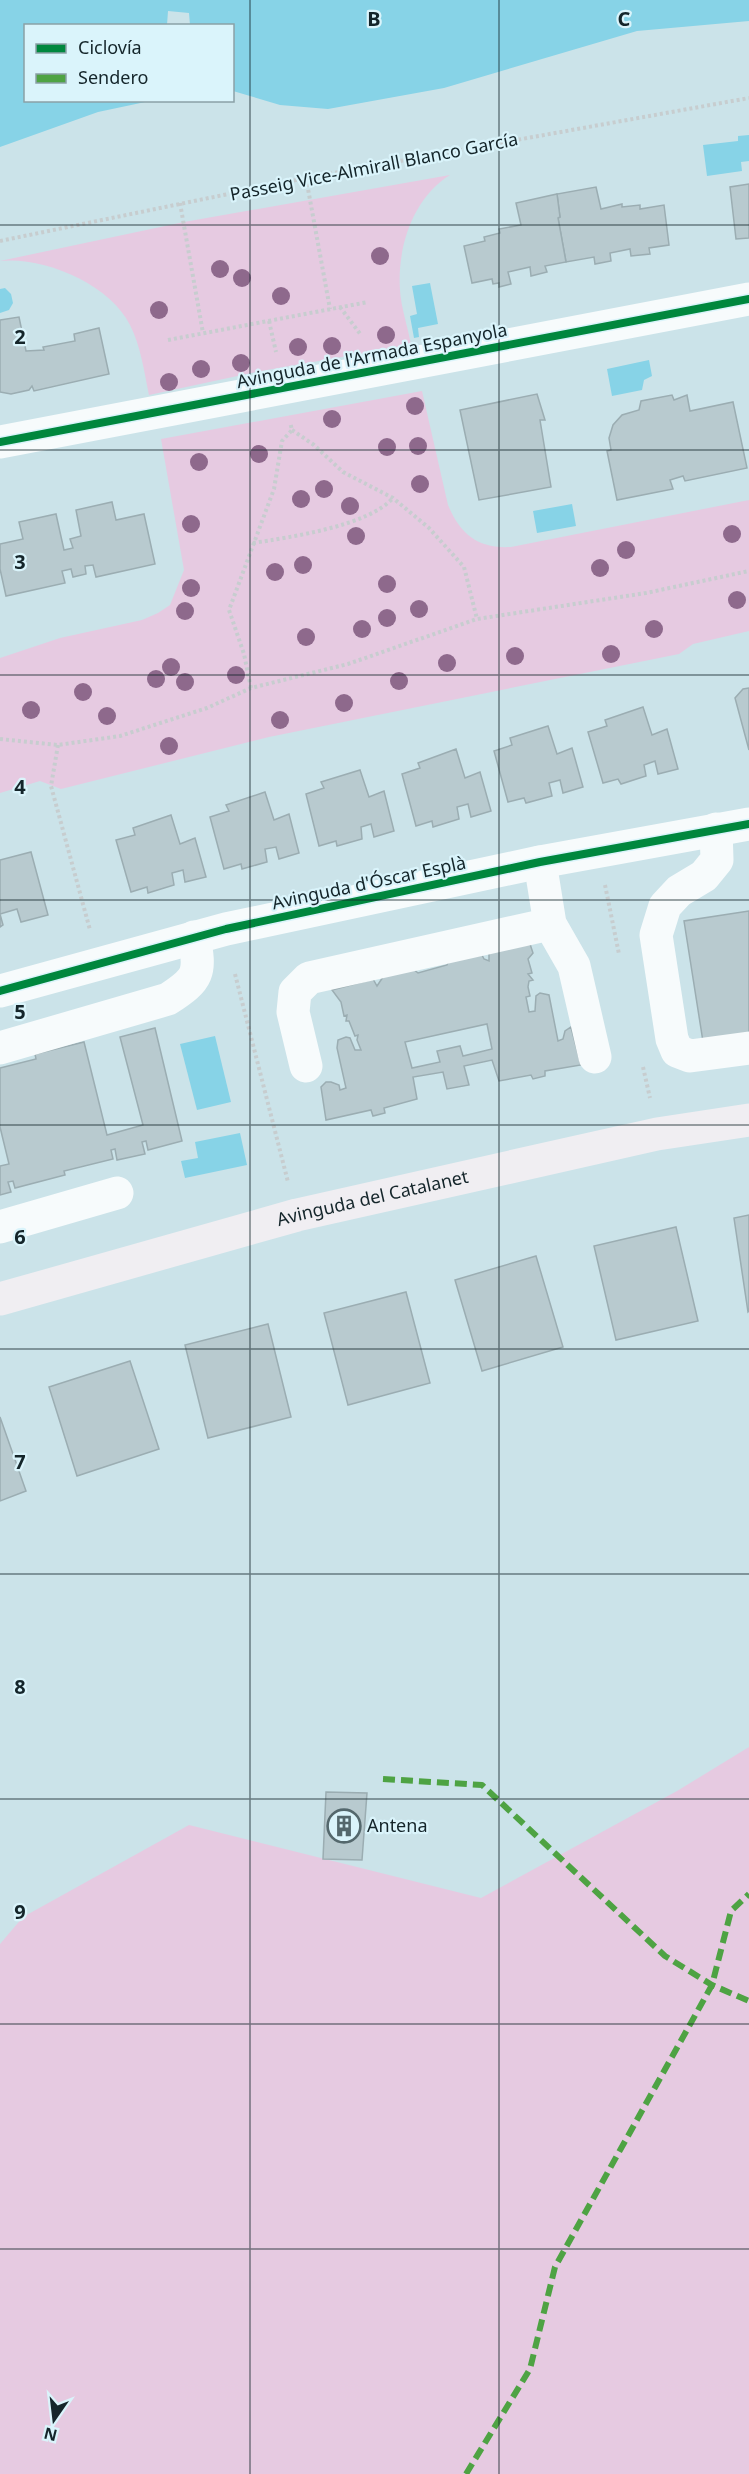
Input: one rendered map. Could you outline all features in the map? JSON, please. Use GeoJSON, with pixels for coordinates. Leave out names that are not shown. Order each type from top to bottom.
{"type":"FeatureCollection","features":[{"type":"Feature","properties":{"kind":"main road","name":"Avinguda del Catalanet"},"geometry":{"type":"LineString","coordinates":[[0,1299],[297,1215],[657,1134],[749,1120]]}},
{"type":"Feature","properties":{"kind":"street","name":"Avinguda de l'Armada Espanyola"},"geometry":{"type":"LineString","coordinates":[[0,442],[749,299]]}},
{"type":"Feature","properties":{"kind":"street","name":"Avinguda d'Óscar Esplà"},"geometry":{"type":"LineString","coordinates":[[0,991],[226,929],[540,862],[749,824]]}},
{"type":"Feature","properties":{"kind":"street"},"geometry":{"type":"LineString","coordinates":[[716,829],[717,860],[704,876],[679,891],[665,906],[656,934],[670,1027],[677,1051],[690,1056],[749,1048]]}},
{"type":"Feature","properties":{"kind":"street"},"geometry":{"type":"LineString","coordinates":[[540,862],[550,924],[574,966],[595,1057]]}},
{"type":"Feature","properties":{"kind":"street"},"geometry":{"type":"LineString","coordinates":[[306,1066],[293,1012],[295,992],[309,978],[550,924]]}},
{"type":"Feature","properties":{"kind":"street"},"geometry":{"type":"LineString","coordinates":[[0,1048],[168,999],[191,984],[198,972],[194,937]]}},
{"type":"Feature","properties":{"kind":"street"},"geometry":{"type":"LineString","coordinates":[[0,1227],[117,1193]]}},
{"type":"Feature","properties":{"kind":"path"},"geometry":{"type":"LineString","coordinates":[[306,178],[330,309]]}},
{"type":"Feature","properties":{"kind":"path"},"geometry":{"type":"LineString","coordinates":[[180,203],[203,333]]}},
{"type":"Feature","properties":{"kind":"path"},"geometry":{"type":"LineString","coordinates":[[168,340],[368,302]]}},
{"type":"Feature","properties":{"kind":"path"},"geometry":{"type":"LineString","coordinates":[[269,321],[292,430],[314,445],[342,472],[393,498],[429,528],[464,567],[477,619]]}},
{"type":"Feature","properties":{"kind":"path"},"geometry":{"type":"LineString","coordinates":[[250,688],[244,654],[229,610],[274,489],[282,441],[292,430]]}},
{"type":"Feature","properties":{"kind":"path"},"geometry":{"type":"LineString","coordinates":[[252,543],[301,535],[355,519],[383,509],[393,498]]}},
{"type":"Feature","properties":{"kind":"path"},"geometry":{"type":"LineString","coordinates":[[0,739],[58,745],[120,736],[207,708],[250,688],[348,664],[477,619],[646,593],[749,572]]}},
{"type":"Feature","properties":{"kind":"path"},"geometry":{"type":"LineString","coordinates":[[58,745],[51,786],[99,962]]}},
{"type":"Feature","properties":{"kind":"path"},"geometry":{"type":"LineString","coordinates":[[226,929],[230,956],[297,1215]]}},
{"type":"Feature","properties":{"kind":"shaded area"},"geometry":{"type":"Polygon","coordinates":[[[450,175],[437,185],[417,210],[401,257],[400,290],[411,345],[261,371],[149,395],[134,333],[120,310],[107,297],[91,285],[55,268],[36,263],[0,261],[184,222],[450,175]]]}},
{"type":"Feature","properties":{"kind":"shaded area"},"geometry":{"type":"Polygon","coordinates":[[[422,391],[448,505],[465,532],[472,538],[489,545],[511,547],[749,500],[749,631],[693,644],[679,654],[269,737],[61,789],[40,781],[0,793],[0,658],[60,638],[142,620],[170,605],[184,570],[161,439],[422,391]]]}},
{"type":"Feature","properties":{"kind":"shaded area"},"geometry":{"type":"Polygon","coordinates":[[[749,1747],[749,2474],[0,2474],[0,1944],[23,1917],[189,1825],[481,1898],[677,1791],[749,1747]]]}},
{"type":"Feature","properties":{"kind":"water"},"geometry":{"type":"Polygon","coordinates":[[[0,0],[749,0],[749,21],[637,31],[444,88],[328,109],[280,105],[234,91],[234,24],[190,24],[189,13],[168,11],[167,24],[24,24],[24,102],[145,102],[98,112],[0,147],[0,0]]]}},
{"type":"Feature","properties":{"kind":"water"},"geometry":{"type":"Polygon","coordinates":[[[749,135],[749,161],[741,162],[742,171],[707,176],[703,145],[738,141],[738,136],[749,135]]]}},
{"type":"Feature","properties":{"kind":"water"},"geometry":{"type":"Polygon","coordinates":[[[430,283],[438,324],[418,328],[419,337],[414,338],[410,316],[417,314],[412,286],[430,283]]]}},
{"type":"Feature","properties":{"kind":"water"},"geometry":{"type":"Polygon","coordinates":[[[5,288],[11,294],[13,303],[9,310],[0,313],[0,289],[5,288]]]}},
{"type":"Feature","properties":{"kind":"water"},"geometry":{"type":"Polygon","coordinates":[[[649,360],[652,376],[644,380],[642,390],[612,396],[607,369],[649,360]]]}},
{"type":"Feature","properties":{"kind":"water"},"geometry":{"type":"Polygon","coordinates":[[[572,504],[576,526],[537,533],[533,511],[572,504]]]}},
{"type":"Feature","properties":{"kind":"water"},"geometry":{"type":"Polygon","coordinates":[[[215,1036],[231,1102],[197,1110],[180,1044],[215,1036]]]}},
{"type":"Feature","properties":{"kind":"water"},"geometry":{"type":"Polygon","coordinates":[[[240,1133],[247,1165],[185,1178],[181,1161],[198,1158],[195,1142],[240,1133]]]}},
{"type":"Feature","properties":{"kind":"building"},"geometry":{"type":"Polygon","coordinates":[[[749,184],[749,238],[736,239],[730,187],[749,184]]]}},
{"type":"Feature","properties":{"kind":"building"},"geometry":{"type":"Polygon","coordinates":[[[596,187],[601,209],[622,204],[622,207],[640,205],[640,209],[664,205],[669,245],[649,248],[650,254],[631,256],[630,249],[610,253],[611,261],[595,264],[594,257],[566,262],[558,218],[560,217],[557,194],[596,187]]]}},
{"type":"Feature","properties":{"kind":"building"},"geometry":{"type":"Polygon","coordinates":[[[557,194],[560,217],[558,218],[566,262],[545,266],[547,272],[531,276],[530,267],[508,272],[511,284],[499,287],[499,283],[493,284],[492,279],[472,283],[464,246],[485,241],[484,237],[500,233],[499,229],[521,225],[516,203],[557,194]]]}},
{"type":"Feature","properties":{"kind":"building"},"geometry":{"type":"Polygon","coordinates":[[[19,317],[26,351],[44,350],[43,347],[75,341],[74,334],[99,328],[109,374],[34,391],[32,386],[29,390],[11,394],[0,392],[0,320],[19,317]]]}},
{"type":"Feature","properties":{"kind":"building"},"geometry":{"type":"Polygon","coordinates":[[[537,394],[545,420],[540,420],[551,487],[479,500],[460,410],[537,394]]]}},
{"type":"Feature","properties":{"kind":"building"},"geometry":{"type":"Polygon","coordinates":[[[672,395],[674,400],[687,395],[690,411],[733,402],[747,468],[685,481],[683,476],[670,480],[673,489],[617,500],[607,451],[611,450],[609,438],[613,425],[622,415],[639,410],[641,401],[672,395]]]}},
{"type":"Feature","properties":{"kind":"building"},"geometry":{"type":"Polygon","coordinates":[[[112,502],[116,520],[144,514],[155,564],[96,577],[93,565],[85,566],[86,574],[73,577],[71,569],[62,571],[65,583],[6,596],[0,569],[0,544],[23,539],[19,522],[56,514],[64,550],[73,548],[70,539],[81,536],[76,510],[112,502]]]}},
{"type":"Feature","properties":{"kind":"building"},"geometry":{"type":"Polygon","coordinates":[[[749,688],[749,750],[735,698],[743,689],[749,688]]]}},
{"type":"Feature","properties":{"kind":"building"},"geometry":{"type":"Polygon","coordinates":[[[643,707],[652,735],[667,729],[678,769],[658,774],[655,761],[644,765],[646,776],[621,784],[618,779],[603,783],[588,732],[607,726],[605,720],[643,707]]]}},
{"type":"Feature","properties":{"kind":"building"},"geometry":{"type":"Polygon","coordinates":[[[548,726],[557,754],[572,748],[583,787],[563,793],[560,780],[549,783],[552,796],[526,803],[524,798],[508,802],[494,751],[512,745],[510,738],[548,726]]]}},
{"type":"Feature","properties":{"kind":"building"},"geometry":{"type":"Polygon","coordinates":[[[456,749],[465,778],[480,772],[491,811],[471,817],[468,804],[457,807],[459,819],[433,827],[432,821],[416,826],[402,774],[420,768],[418,763],[456,749]]]}},
{"type":"Feature","properties":{"kind":"building"},"geometry":{"type":"Polygon","coordinates":[[[360,770],[369,797],[384,791],[394,831],[374,837],[371,824],[361,827],[362,839],[337,846],[336,841],[319,846],[306,794],[324,788],[321,782],[360,770]]]}},
{"type":"Feature","properties":{"kind":"building"},"geometry":{"type":"Polygon","coordinates":[[[265,792],[274,820],[289,814],[299,853],[279,859],[276,847],[265,849],[267,862],[242,869],[241,864],[224,869],[210,817],[229,811],[226,805],[265,792]]]}},
{"type":"Feature","properties":{"kind":"building"},"geometry":{"type":"Polygon","coordinates":[[[171,815],[180,844],[195,838],[206,877],[185,882],[183,870],[172,873],[174,885],[148,893],[147,887],[131,892],[116,840],[135,835],[133,828],[171,815]]]}},
{"type":"Feature","properties":{"kind":"building"},"geometry":{"type":"Polygon","coordinates":[[[31,852],[48,915],[21,922],[17,909],[0,914],[0,860],[31,852]]]}},
{"type":"Feature","properties":{"kind":"building"},"geometry":{"type":"Polygon","coordinates":[[[749,911],[749,1040],[704,1048],[684,921],[749,911]]]}},
{"type":"Feature","properties":{"kind":"building"},"geometry":{"type":"Polygon","coordinates":[[[530,944],[533,953],[528,959],[532,973],[528,974],[533,980],[529,981],[530,996],[526,997],[529,1012],[535,1011],[536,996],[540,993],[549,995],[558,1041],[563,1039],[565,1031],[571,1027],[581,1065],[545,1071],[545,1076],[533,1079],[531,1075],[499,1081],[492,1060],[464,1066],[469,1085],[447,1089],[443,1072],[413,1077],[417,1099],[384,1108],[385,1113],[373,1116],[371,1110],[326,1120],[321,1087],[326,1082],[331,1082],[339,1085],[340,1090],[346,1088],[337,1048],[338,1040],[350,1038],[355,1050],[361,1050],[357,1040],[358,1035],[355,1036],[349,1021],[346,1021],[347,1015],[344,1016],[341,1002],[332,990],[373,979],[377,986],[383,977],[412,968],[418,973],[447,965],[449,960],[482,955],[489,961],[489,952],[530,944]],[[487,1024],[405,1042],[412,1068],[440,1062],[437,1051],[460,1046],[463,1056],[492,1049],[487,1024]]]}},
{"type":"Feature","properties":{"kind":"building"},"geometry":{"type":"Polygon","coordinates":[[[155,1028],[182,1141],[148,1150],[146,1141],[142,1142],[145,1154],[117,1160],[115,1149],[111,1150],[113,1159],[64,1171],[65,1175],[15,1188],[13,1181],[8,1182],[11,1192],[0,1195],[0,1166],[9,1164],[0,1127],[0,1068],[36,1059],[35,1054],[84,1042],[107,1135],[143,1125],[120,1037],[155,1028]]]}},
{"type":"Feature","properties":{"kind":"building"},"geometry":{"type":"Polygon","coordinates":[[[749,1215],[749,1311],[748,1312],[734,1218],[749,1215]]]}},
{"type":"Feature","properties":{"kind":"building"},"geometry":{"type":"Polygon","coordinates":[[[676,1227],[698,1321],[616,1340],[594,1246],[676,1227]]]}},
{"type":"Feature","properties":{"kind":"building"},"geometry":{"type":"Polygon","coordinates":[[[536,1256],[563,1347],[482,1371],[455,1280],[536,1256]]]}},
{"type":"Feature","properties":{"kind":"building"},"geometry":{"type":"Polygon","coordinates":[[[406,1292],[430,1383],[348,1405],[324,1313],[406,1292]]]}},
{"type":"Feature","properties":{"kind":"building"},"geometry":{"type":"Polygon","coordinates":[[[268,1324],[291,1417],[208,1438],[185,1345],[268,1324]]]}},
{"type":"Feature","properties":{"kind":"building"},"geometry":{"type":"Polygon","coordinates":[[[130,1361],[159,1449],[77,1476],[49,1387],[130,1361]]]}},
{"type":"Feature","properties":{"kind":"building"},"geometry":{"type":"Polygon","coordinates":[[[0,1417],[26,1491],[0,1501],[0,1417]]]}},
{"type":"Feature","properties":{"kind":"building","name":"Antena"},"geometry":{"type":"Polygon","coordinates":[[[326,1792],[367,1793],[362,1860],[323,1859],[326,1792]]]}},
{"type":"Feature","properties":{"kind":"marked path"},"geometry":{"type":"LineString","coordinates":[[383,1779],[482,1785],[665,1956],[712,1985],[749,2001]]}},
{"type":"Feature","properties":{"kind":"marked path"},"geometry":{"type":"LineString","coordinates":[[466,2474],[530,2369],[555,2267],[712,1985],[731,1911],[749,1894]]}},
{"type":"Feature","properties":{"kind":"cycle path"},"geometry":{"type":"LineString","coordinates":[[0,442],[749,299]]}},
{"type":"Feature","properties":{"kind":"cycle path"},"geometry":{"type":"LineString","coordinates":[[0,991],[226,929],[540,862],[749,824]]}},
{"type":"Feature","properties":{"kind":"place","name":"Antena"},"geometry":{"type":"Point","coordinates":[344,1826]}}]}
